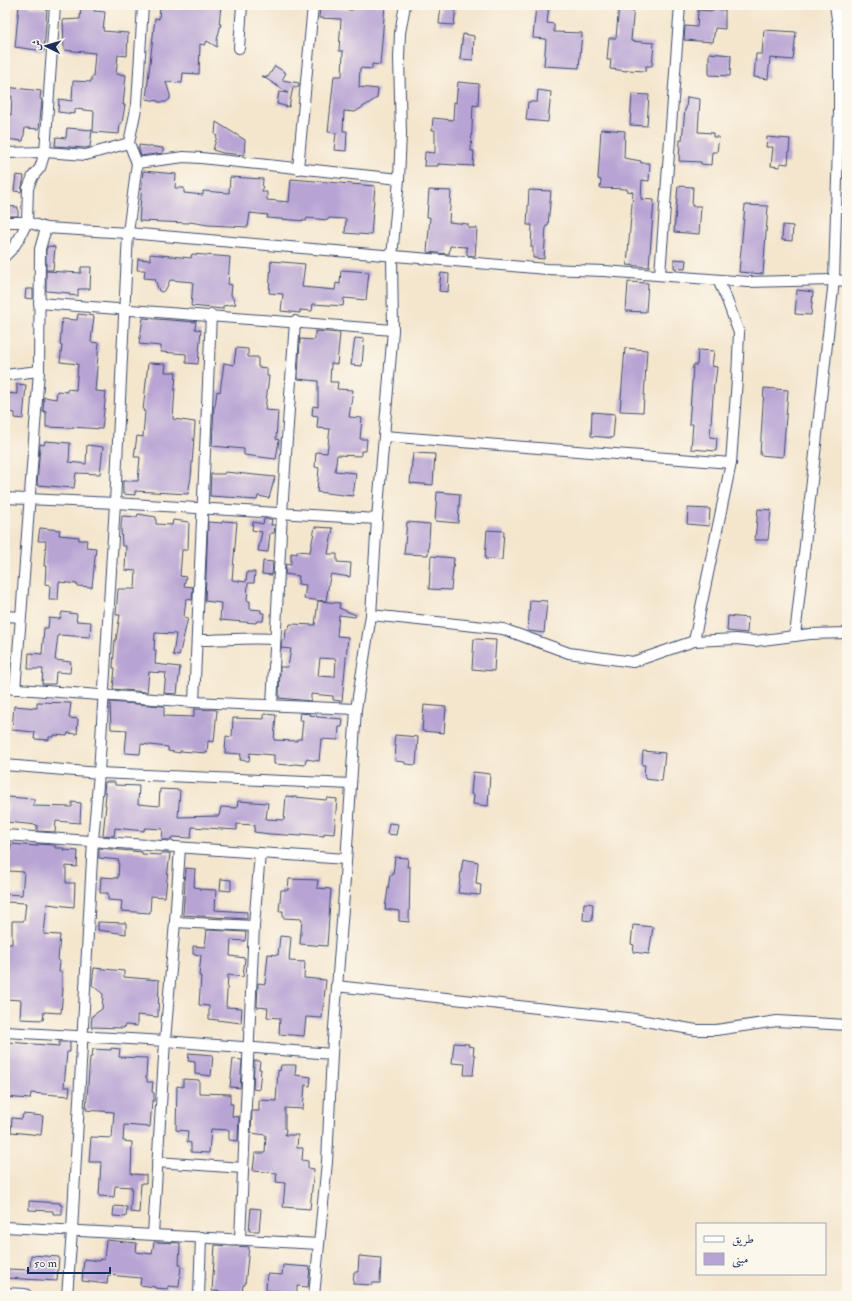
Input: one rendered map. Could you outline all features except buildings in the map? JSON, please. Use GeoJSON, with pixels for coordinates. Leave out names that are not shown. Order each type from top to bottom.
{"type":"FeatureCollection","features":[{"type":"Feature","properties":{"kind":"street"},"geometry":{"type":"LineString","coordinates":[[5,256],[13,248],[27,222],[28,188],[33,176],[40,168],[45,152],[55,5]]}},
{"type":"Feature","properties":{"kind":"street"},"geometry":{"type":"LineString","coordinates":[[67,1296],[72,1231],[93,840],[99,773],[115,503],[128,233],[137,163],[129,143],[137,104],[143,5]]}},
{"type":"Feature","properties":{"kind":"street"},"geometry":{"type":"LineString","coordinates":[[239,48],[242,5]]}},
{"type":"Feature","properties":{"kind":"street"},"geometry":{"type":"LineString","coordinates":[[298,169],[313,5]]}},
{"type":"Feature","properties":{"kind":"street"},"geometry":{"type":"LineString","coordinates":[[314,1296],[327,1162],[336,986],[356,709],[371,614],[377,519],[393,330],[392,257],[399,179],[401,133],[400,39],[405,5]]}},
{"type":"Feature","properties":{"kind":"street"},"geometry":{"type":"LineString","coordinates":[[660,274],[680,5]]}},
{"type":"Feature","properties":{"kind":"street"},"geometry":{"type":"LineString","coordinates":[[795,636],[834,280],[843,110],[835,5]]}},
{"type":"Feature","properties":{"kind":"street"},"geometry":{"type":"LineString","coordinates":[[5,153],[45,152],[86,155],[129,143]]}},
{"type":"Feature","properties":{"kind":"street"},"geometry":{"type":"LineString","coordinates":[[137,163],[184,157],[201,158],[399,179]]}},
{"type":"Feature","properties":{"kind":"street"},"geometry":{"type":"LineString","coordinates":[[5,222],[27,222],[46,228],[128,233],[392,257],[546,269],[660,274],[748,282],[847,281]]}},
{"type":"Feature","properties":{"kind":"street"},"geometry":{"type":"LineString","coordinates":[[46,228],[40,249],[38,303],[39,371],[22,617],[10,689],[103,694],[194,702],[356,709]]}},
{"type":"Feature","properties":{"kind":"street"},"geometry":{"type":"LineString","coordinates":[[694,641],[731,463],[737,380],[739,333],[718,280]]}},
{"type":"Feature","properties":{"kind":"street"},"geometry":{"type":"LineString","coordinates":[[38,303],[295,321],[393,330]]}},
{"type":"Feature","properties":{"kind":"street"},"geometry":{"type":"LineString","coordinates":[[194,702],[211,315]]}},
{"type":"Feature","properties":{"kind":"street"},"geometry":{"type":"LineString","coordinates":[[272,705],[282,513],[295,321]]}},
{"type":"Feature","properties":{"kind":"street"},"geometry":{"type":"LineString","coordinates":[[5,375],[39,371]]}},
{"type":"Feature","properties":{"kind":"street"},"geometry":{"type":"LineString","coordinates":[[384,436],[731,463]]}},
{"type":"Feature","properties":{"kind":"street"},"geometry":{"type":"LineString","coordinates":[[5,498],[115,503],[377,519]]}},
{"type":"Feature","properties":{"kind":"street"},"geometry":{"type":"LineString","coordinates":[[371,614],[503,629],[569,653],[634,662],[694,641],[736,639],[755,641],[810,634],[847,633]]}},
{"type":"Feature","properties":{"kind":"street"},"geometry":{"type":"LineString","coordinates":[[5,616],[22,617]]}},
{"type":"Feature","properties":{"kind":"street"},"geometry":{"type":"LineString","coordinates":[[196,640],[259,638],[275,639]]}},
{"type":"Feature","properties":{"kind":"street"},"geometry":{"type":"LineString","coordinates":[[5,765],[99,773],[351,784]]}},
{"type":"Feature","properties":{"kind":"street"},"geometry":{"type":"LineString","coordinates":[[5,835],[346,859]]}},
{"type":"Feature","properties":{"kind":"street"},"geometry":{"type":"LineString","coordinates":[[153,1234],[165,1041],[180,848]]}},
{"type":"Feature","properties":{"kind":"street"},"geometry":{"type":"LineString","coordinates":[[240,1239],[254,926],[260,853]]}},
{"type":"Feature","properties":{"kind":"street"},"geometry":{"type":"LineString","coordinates":[[175,922],[254,926]]}},
{"type":"Feature","properties":{"kind":"street"},"geometry":{"type":"LineString","coordinates":[[336,986],[628,1018],[696,1030],[716,1030],[777,1021],[847,1025]]}},
{"type":"Feature","properties":{"kind":"street"},"geometry":{"type":"LineString","coordinates":[[5,1032],[165,1041],[332,1054]]}},
{"type":"Feature","properties":{"kind":"street"},"geometry":{"type":"LineString","coordinates":[[158,1162],[243,1168]]}},
{"type":"Feature","properties":{"kind":"street"},"geometry":{"type":"LineString","coordinates":[[5,1227],[319,1244]]}},
{"type":"Feature","properties":{"kind":"street"},"geometry":{"type":"LineString","coordinates":[[199,1296],[201,1237]]}},
{"type":"Feature","properties":{"kind":"street"},"geometry":{"type":"LineString","coordinates":[[5,1295],[25,1296]]}}]}
